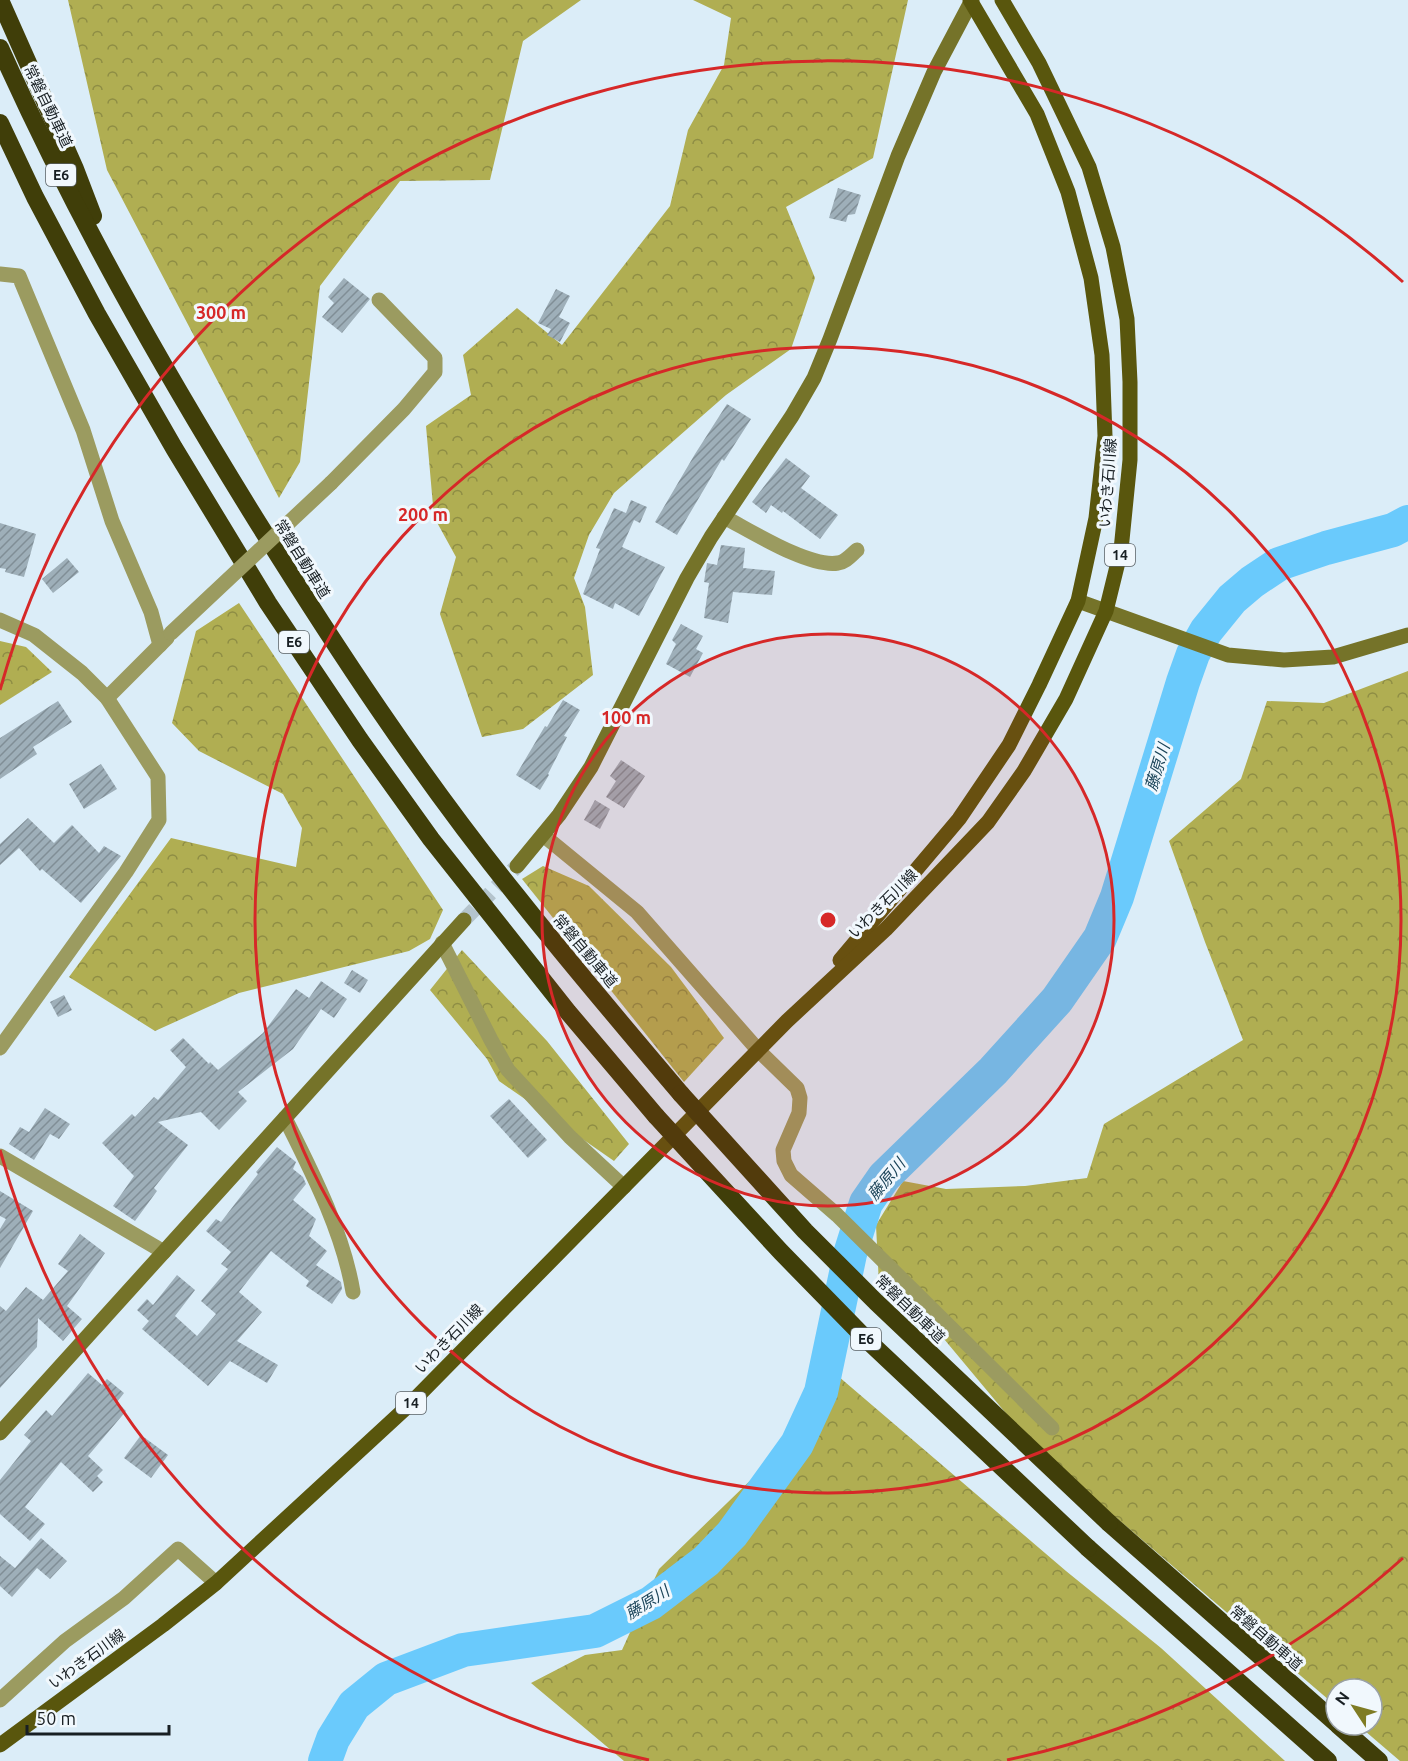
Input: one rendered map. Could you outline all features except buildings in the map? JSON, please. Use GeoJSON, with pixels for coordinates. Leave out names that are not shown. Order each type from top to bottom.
{"type":"FeatureCollection","features":[{"type":"Feature","properties":{"kind":"highway"},"geometry":{"type":"LineString","coordinates":[[0,0],[75,170],[125,299]]}},
{"type":"Feature","properties":{"kind":"highway","name":"常磐自動車道"},"geometry":{"type":"LineString","coordinates":[[0,48],[62,177],[125,299],[199,428],[298,587],[385,718],[515,894],[681,1094],[805,1231],[1109,1523],[1324,1713]]}},
{"type":"Feature","properties":{"kind":"highway","name":"E6"},"geometry":{"type":"LineString","coordinates":[[0,123],[35,197],[97,314],[174,448],[268,603],[360,740],[431,839],[568,1012],[657,1116],[781,1252],[866,1339],[1088,1548],[1328,1761]]}},
{"type":"Feature","properties":{"kind":"highway","name":"常磐自動車道"},"geometry":{"type":"LineString","coordinates":[[1352,1737],[1379,1761]]}},
{"type":"Feature","properties":{"kind":"main road","name":"いわき石川線"},"geometry":{"type":"LineString","coordinates":[[0,1745],[163,1625],[216,1583],[407,1407],[787,1021],[886,929],[988,822],[1024,771],[1066,699],[1106,611],[1121,550],[1130,460],[1127,319],[1113,247],[1089,168],[1040,63],[1002,0]]}},
{"type":"Feature","properties":{"kind":"main road","name":"いわき石川線"},"geometry":{"type":"LineString","coordinates":[[787,1021],[871,925],[958,819],[1009,745],[1078,601],[1096,518],[1105,436],[1102,355],[1091,278],[1068,192],[1037,114],[971,1]]}},
{"type":"Feature","properties":{"kind":"street"},"geometry":{"type":"LineString","coordinates":[[518,866],[559,815],[591,767],[687,578],[814,378],[898,156],[934,72],[971,1]]}},
{"type":"Feature","properties":{"kind":"street"},"geometry":{"type":"LineString","coordinates":[[0,274],[19,276],[83,430],[112,521],[151,612],[160,645]]}},
{"type":"Feature","properties":{"kind":"street"},"geometry":{"type":"LineString","coordinates":[[107,698],[171,633],[331,483],[404,409],[435,372],[435,358],[379,300]]}},
{"type":"Feature","properties":{"kind":"street"},"geometry":{"type":"LineString","coordinates":[[724,517],[802,557],[819,562],[837,563],[847,559],[857,550]]}},
{"type":"Feature","properties":{"kind":"street"},"geometry":{"type":"LineString","coordinates":[[1078,601],[1228,655],[1284,660],[1333,657],[1408,635]]}},
{"type":"Feature","properties":{"kind":"street"},"geometry":{"type":"LineString","coordinates":[[0,620],[34,635],[82,673],[107,698],[158,777],[159,820],[126,872],[0,1048]]}},
{"type":"Feature","properties":{"kind":"street"},"geometry":{"type":"LineString","coordinates":[[543,835],[637,912],[758,1050],[796,1088],[800,1098],[799,1113],[783,1150],[784,1161],[791,1175],[837,1215],[1052,1428]]}},
{"type":"Feature","properties":{"kind":"street"},"geometry":{"type":"LineString","coordinates":[[0,1433],[464,920]]}},
{"type":"Feature","properties":{"kind":"street"},"geometry":{"type":"LineString","coordinates":[[442,943],[508,1070],[570,1137],[624,1187]]}},
{"type":"Feature","properties":{"kind":"street"},"geometry":{"type":"LineString","coordinates":[[285,1118],[318,1184],[350,1270],[353,1292]]}},
{"type":"Feature","properties":{"kind":"street"},"geometry":{"type":"LineString","coordinates":[[0,1156],[164,1252]]}},
{"type":"Feature","properties":{"kind":"street"},"geometry":{"type":"LineString","coordinates":[[0,1700],[65,1641],[124,1598],[178,1549],[216,1583]]}},
{"type":"Feature","properties":{"kind":"green space"},"geometry":{"type":"Polygon","coordinates":[[[68,0],[581,0],[523,41],[490,180],[400,181],[320,286],[300,462],[279,498],[107,170],[68,0]]]}},
{"type":"Feature","properties":{"kind":"green space"},"geometry":{"type":"Polygon","coordinates":[[[693,0],[908,0],[873,158],[786,207],[815,278],[791,349],[726,395],[614,493],[589,535],[574,578],[585,607],[593,675],[523,729],[482,737],[440,614],[456,557],[434,517],[426,426],[471,395],[463,355],[517,308],[562,345],[670,206],[688,130],[724,65],[731,18],[693,0]]]}},
{"type":"Feature","properties":{"kind":"green space"},"geometry":{"type":"Polygon","coordinates":[[[239,603],[443,910],[430,939],[409,951],[239,993],[155,1031],[69,977],[171,838],[296,867],[302,828],[283,794],[199,751],[172,723],[196,631],[239,603]]]}},
{"type":"Feature","properties":{"kind":"green space"},"geometry":{"type":"Polygon","coordinates":[[[0,641],[26,647],[52,672],[0,705],[0,641]]]}},
{"type":"Feature","properties":{"kind":"green space"},"geometry":{"type":"Polygon","coordinates":[[[1408,671],[1408,1761],[1400,1761],[1372,1737],[1384,1737],[1384,1677],[1324,1677],[1324,1696],[1035,1448],[934,1327],[879,1285],[876,1225],[903,1181],[946,1189],[1025,1186],[1087,1178],[1104,1124],[1243,1040],[1169,841],[1241,779],[1267,701],[1324,703],[1408,671]]]}},
{"type":"Feature","properties":{"kind":"green space"},"geometry":{"type":"Polygon","coordinates":[[[543,866],[589,886],[671,967],[724,1038],[684,1082],[522,879],[543,866]]]}},
{"type":"Feature","properties":{"kind":"green space"},"geometry":{"type":"Polygon","coordinates":[[[462,950],[547,1041],[629,1144],[614,1161],[499,1081],[487,1059],[430,990],[462,950]]]}},
{"type":"Feature","properties":{"kind":"green space"},"geometry":{"type":"Polygon","coordinates":[[[838,1376],[1066,1571],[1161,1648],[1285,1761],[624,1761],[531,1683],[585,1655],[622,1650],[659,1569],[760,1471],[838,1376]]]}},
{"type":"Feature","properties":{"kind":"waterway","name":"藤原川"},"geometry":{"type":"LineString","coordinates":[[325,1761],[333,1739],[354,1705],[386,1679],[463,1650],[595,1631],[651,1603],[706,1561],[732,1534],[797,1444],[821,1392],[850,1254],[866,1203],[884,1177],[993,1071],[1057,1000],[1100,938],[1117,897],[1183,682],[1193,654],[1206,631],[1232,599],[1279,564],[1326,548],[1393,530],[1408,522]]}},
{"type":"Feature","properties":{"kind":"tunnel"},"geometry":{"type":"LineString","coordinates":[[464,920],[517,866]]}}]}
